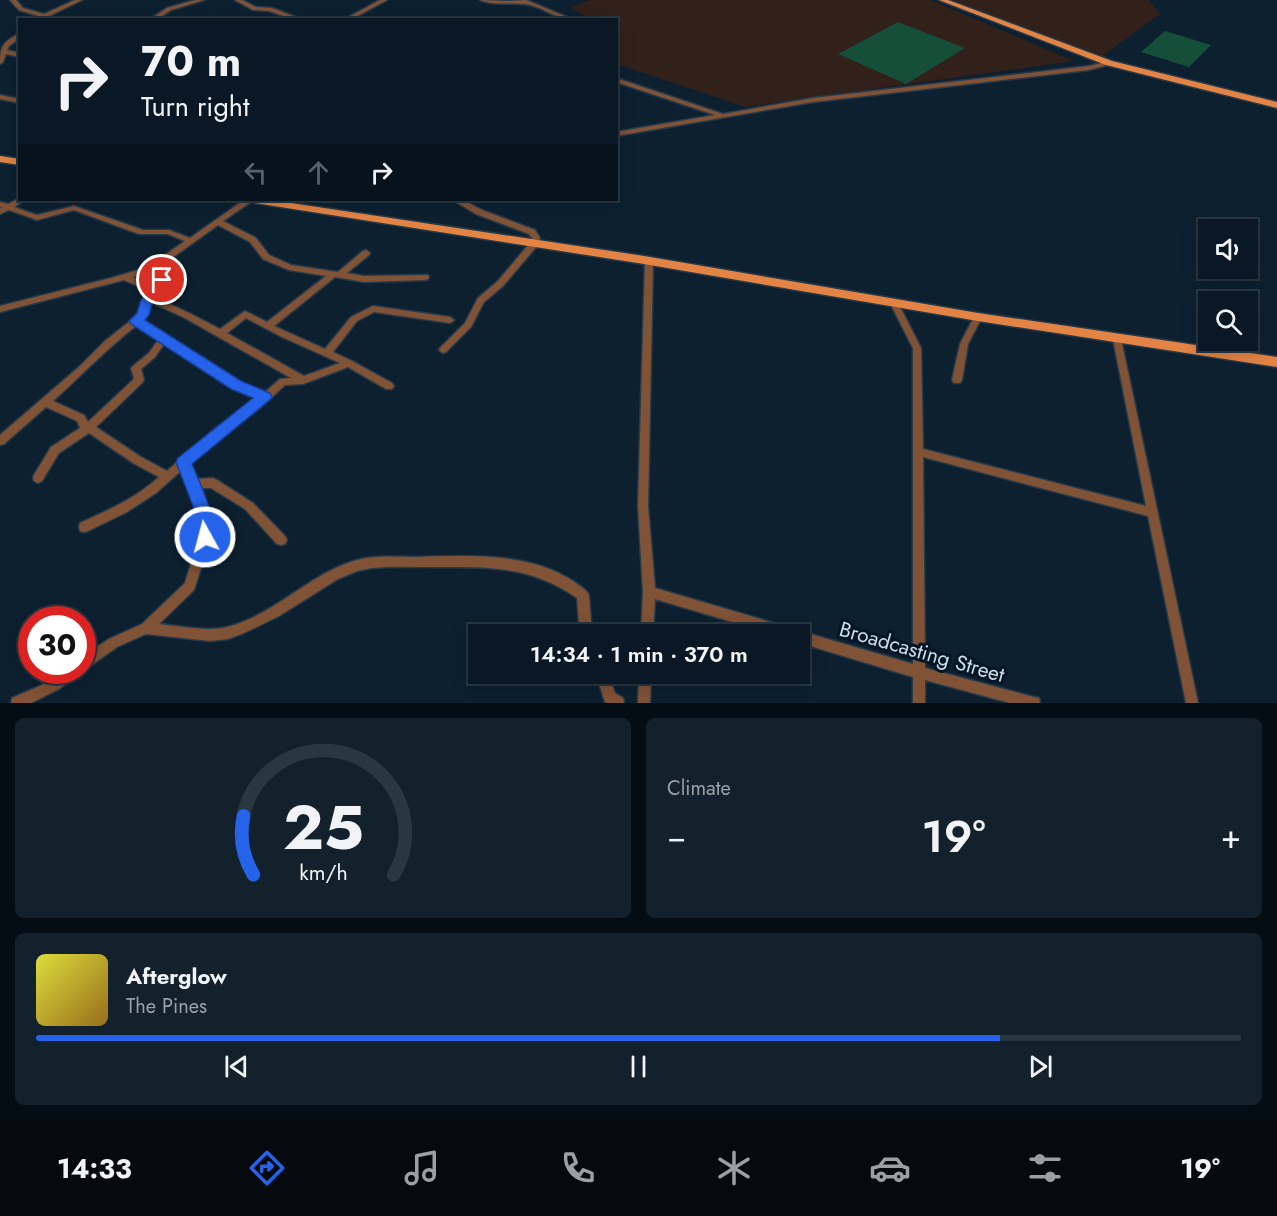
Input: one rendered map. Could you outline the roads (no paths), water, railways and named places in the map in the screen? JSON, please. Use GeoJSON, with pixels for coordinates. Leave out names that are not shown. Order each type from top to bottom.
{"type":"FeatureCollection","features":[{"type":"Feature","properties":{"kind":"main road"},"geometry":{"type":"LineString","coordinates":[[942,0],[1109,63],[1277,105]]}},
{"type":"Feature","properties":{"kind":"main road"},"geometry":{"type":"LineString","coordinates":[[0,159],[18,162]]}},
{"type":"Feature","properties":{"kind":"main road"},"geometry":{"type":"LineString","coordinates":[[261,201],[978,317],[1277,362]]}},
{"type":"Feature","properties":{"kind":"street"},"geometry":{"type":"LineString","coordinates":[[13,0],[21,9],[54,18]]}},
{"type":"Feature","properties":{"kind":"street"},"geometry":{"type":"LineString","coordinates":[[43,18],[79,0]]}},
{"type":"Feature","properties":{"kind":"street"},"geometry":{"type":"LineString","coordinates":[[154,18],[170,9],[201,0]]}},
{"type":"Feature","properties":{"kind":"street"},"geometry":{"type":"LineString","coordinates":[[238,0],[255,9],[270,9],[296,18]]}},
{"type":"Feature","properties":{"kind":"street"},"geometry":{"type":"LineString","coordinates":[[349,18],[384,0]]}},
{"type":"Feature","properties":{"kind":"street"},"geometry":{"type":"LineString","coordinates":[[483,0],[507,3],[523,1],[567,18]]}},
{"type":"Feature","properties":{"kind":"street"},"geometry":{"type":"LineString","coordinates":[[0,62],[6,45],[18,36]]}},
{"type":"Feature","properties":{"kind":"street"},"geometry":{"type":"LineString","coordinates":[[2,51],[18,55]]}},
{"type":"Feature","properties":{"kind":"street"},"geometry":{"type":"LineString","coordinates":[[618,134],[813,100],[1089,68],[1109,63]]}},
{"type":"Feature","properties":{"kind":"street"},"geometry":{"type":"LineString","coordinates":[[618,81],[721,115]]}},
{"type":"Feature","properties":{"kind":"street"},"geometry":{"type":"LineString","coordinates":[[0,97],[18,101]]}},
{"type":"Feature","properties":{"kind":"street"},"geometry":{"type":"LineString","coordinates":[[0,212],[4,206],[18,201]]}},
{"type":"Feature","properties":{"kind":"street"},"geometry":{"type":"LineString","coordinates":[[0,309],[125,277],[161,263],[247,201]]}},
{"type":"Feature","properties":{"kind":"street"},"geometry":{"type":"LineString","coordinates":[[273,203],[286,201]]}},
{"type":"Feature","properties":{"kind":"street"},"geometry":{"type":"LineString","coordinates":[[443,350],[468,325],[481,300],[500,284],[534,244],[536,238],[532,232],[479,212],[461,201]]}},
{"type":"Feature","properties":{"kind":"street"},"geometry":{"type":"LineString","coordinates":[[4,206],[37,218],[74,208],[142,232],[169,232],[190,241]]}},
{"type":"Feature","properties":{"kind":"street"},"geometry":{"type":"LineString","coordinates":[[217,221],[253,240],[266,257],[289,267],[363,279],[425,277]]}},
{"type":"Feature","properties":{"kind":"street"},"geometry":{"type":"LineString","coordinates":[[268,326],[366,253]]}},
{"type":"Feature","properties":{"kind":"street"},"geometry":{"type":"LineString","coordinates":[[647,624],[649,592],[643,506],[649,262]]}},
{"type":"Feature","properties":{"kind":"street"},"geometry":{"type":"LineString","coordinates":[[0,441],[142,315],[151,294],[166,272],[161,263]]}},
{"type":"Feature","properties":{"kind":"street"},"geometry":{"type":"LineString","coordinates":[[125,277],[303,380]]}},
{"type":"Feature","properties":{"kind":"street"},"geometry":{"type":"LineString","coordinates":[[894,303],[917,348],[919,703]]}},
{"type":"Feature","properties":{"kind":"street"},"geometry":{"type":"LineString","coordinates":[[326,354],[354,319],[373,309],[450,320]]}},
{"type":"Feature","properties":{"kind":"street"},"geometry":{"type":"LineString","coordinates":[[221,333],[245,314],[348,363],[389,386]]}},
{"type":"Feature","properties":{"kind":"street"},"geometry":{"type":"LineString","coordinates":[[957,380],[964,344],[978,317]]}},
{"type":"Feature","properties":{"kind":"street"},"geometry":{"type":"LineString","coordinates":[[135,321],[236,385],[264,398]]}},
{"type":"Feature","properties":{"kind":"street"},"geometry":{"type":"LineString","coordinates":[[38,478],[55,450],[87,429],[139,380],[136,368],[152,355],[163,339]]}},
{"type":"Feature","properties":{"kind":"street"},"geometry":{"type":"LineString","coordinates":[[1118,339],[1192,703]]}},
{"type":"Feature","properties":{"kind":"street"},"geometry":{"type":"LineString","coordinates":[[84,527],[123,509],[152,490],[216,434],[283,382],[303,380],[348,363]]}},
{"type":"Feature","properties":{"kind":"street"},"geometry":{"type":"LineString","coordinates":[[45,402],[81,418],[87,429],[167,477]]}},
{"type":"Feature","properties":{"kind":"street"},"geometry":{"type":"LineString","coordinates":[[919,452],[1154,513]]}},
{"type":"Feature","properties":{"kind":"street"},"geometry":{"type":"LineString","coordinates":[[96,655],[113,643],[146,628],[190,586],[205,537],[201,506],[184,462]]}},
{"type":"Feature","properties":{"kind":"street"},"geometry":{"type":"LineString","coordinates":[[191,484],[213,483],[249,506],[281,540]]}},
{"type":"Feature","properties":{"kind":"street"},"geometry":{"type":"LineString","coordinates":[[146,628],[189,633],[226,633],[264,618],[350,568],[378,561],[472,560],[504,562],[567,582],[583,596],[585,624]]}},
{"type":"Feature","properties":{"kind":"street"},"geometry":{"type":"LineString","coordinates":[[649,592],[757,624]]}},
{"type":"Feature","properties":{"kind":"street","name":"Broadcasting Street"},"geometry":{"type":"LineString","coordinates":[[810,640],[1034,703]]}},
{"type":"Feature","properties":{"kind":"street"},"geometry":{"type":"LineString","coordinates":[[17,703],[57,684]]}},
{"type":"Feature","properties":{"kind":"street"},"geometry":{"type":"LineString","coordinates":[[605,684],[610,698],[618,703]]}},
{"type":"Feature","properties":{"kind":"street"},"geometry":{"type":"LineString","coordinates":[[644,703],[645,684]]}}]}
